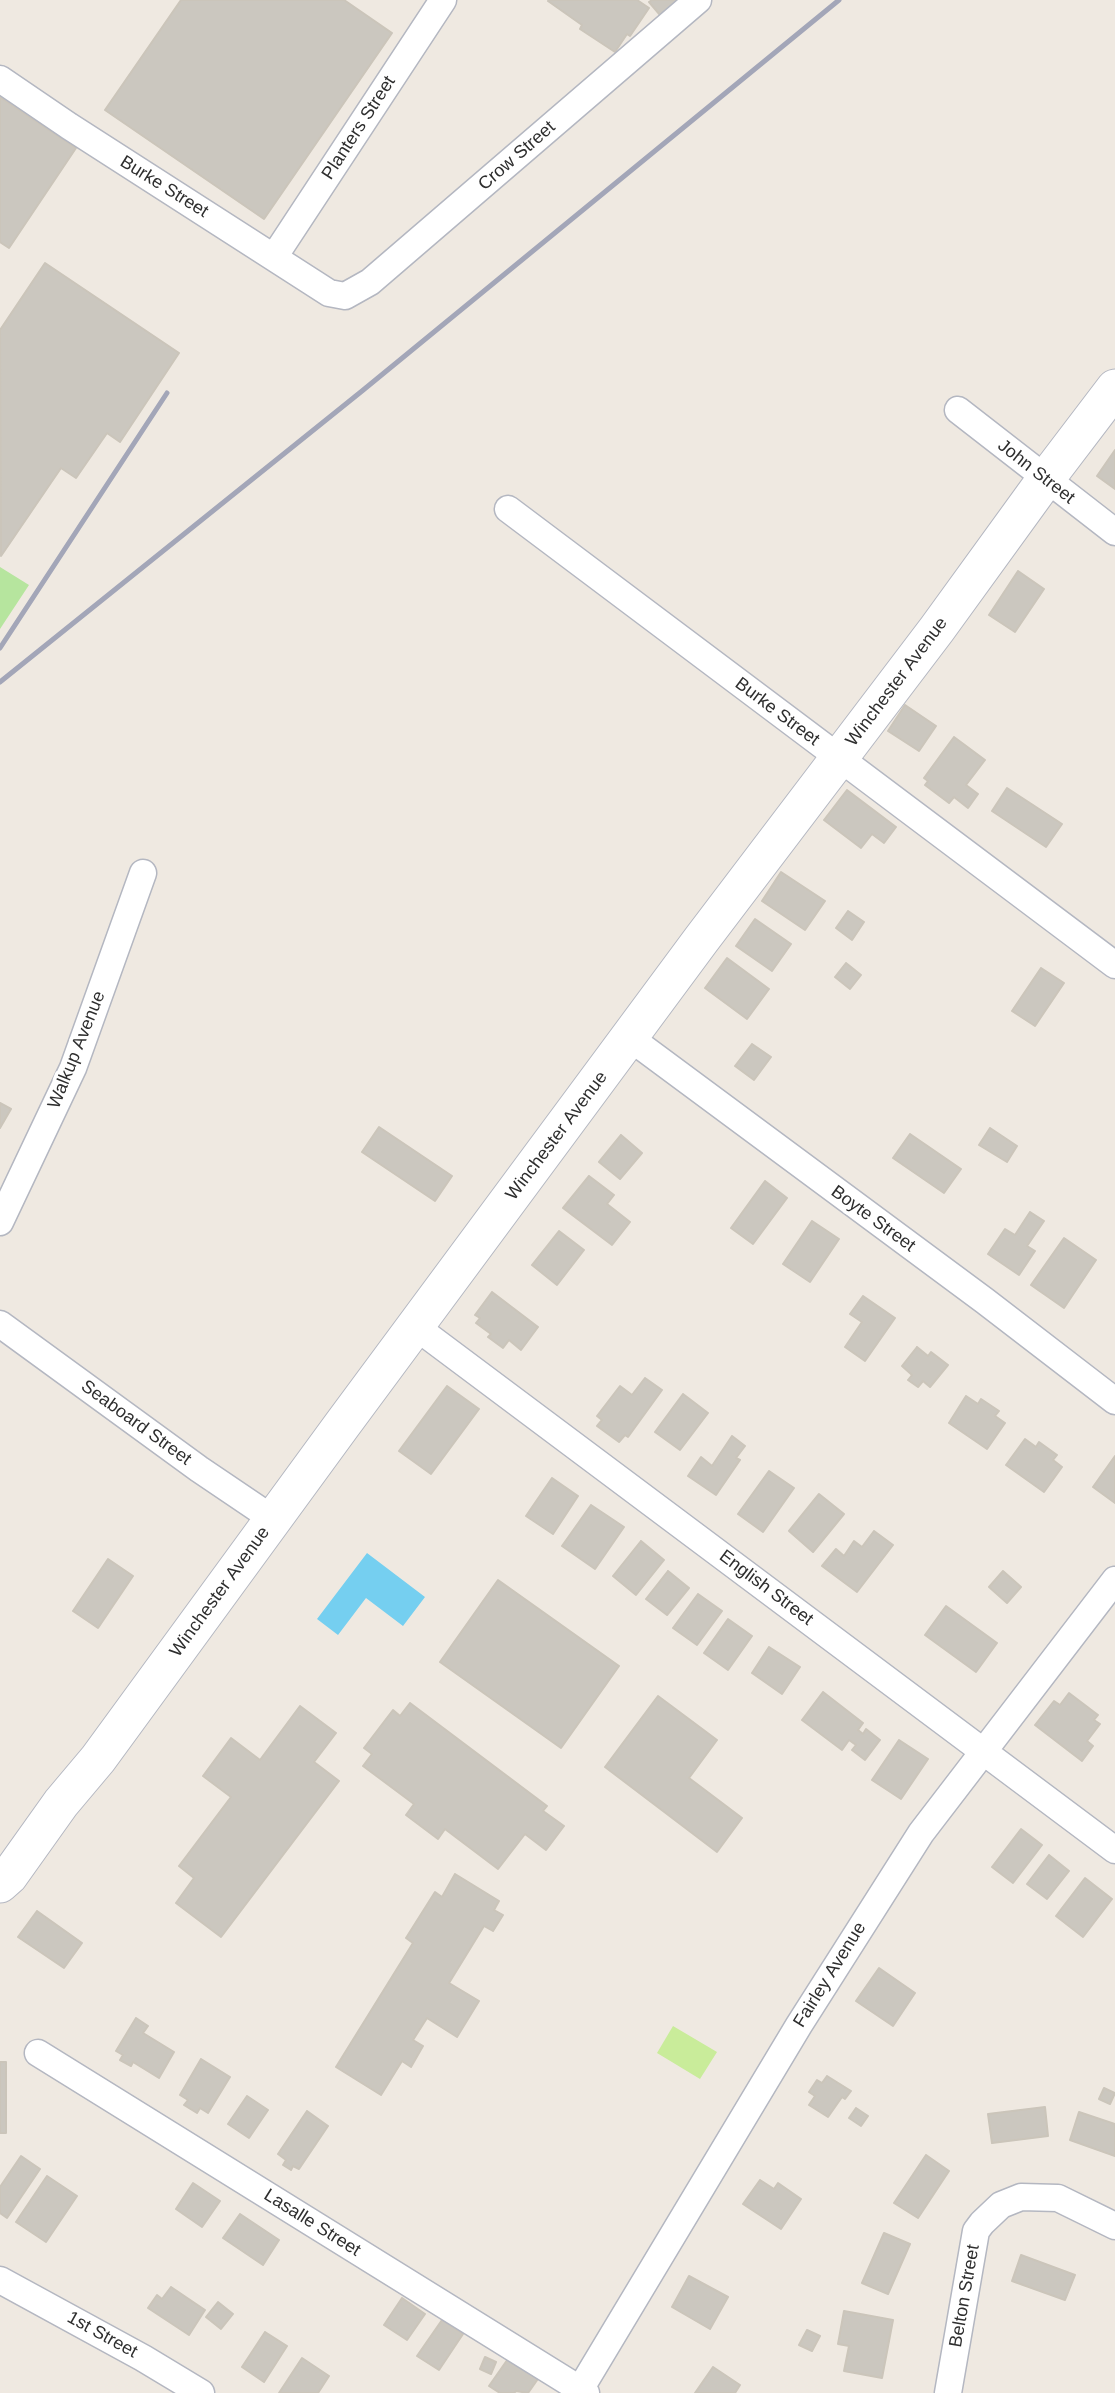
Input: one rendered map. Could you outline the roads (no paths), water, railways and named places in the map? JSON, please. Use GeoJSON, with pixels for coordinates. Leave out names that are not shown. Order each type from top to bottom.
{"type":"FeatureCollection","features":[{"type":"Feature","properties":{"kind":"street","name":"Planters Street"},"geometry":{"type":"LineString","coordinates":[[274,257],[443,0]]}},
{"type":"Feature","properties":{"kind":"street","name":"Crow Street"},"geometry":{"type":"LineString","coordinates":[[329,293],[345,296],[370,282],[698,0]]}},
{"type":"Feature","properties":{"kind":"street","name":"Burke Street"},"geometry":{"type":"LineString","coordinates":[[0,79],[69,127],[329,293]]}},
{"type":"Feature","properties":{"kind":"street","name":"Winchester Avenue"},"geometry":{"type":"LineString","coordinates":[[0,1884],[9,1876],[61,1803],[98,1759],[701,940],[937,629],[1115,388]]}},
{"type":"Feature","properties":{"kind":"street","name":"John Street"},"geometry":{"type":"LineString","coordinates":[[958,410],[1115,532]]}},
{"type":"Feature","properties":{"kind":"street","name":"Burke Street"},"geometry":{"type":"LineString","coordinates":[[508,509],[1115,965]]}},
{"type":"Feature","properties":{"kind":"street","name":"Walkup Avenue"},"geometry":{"type":"LineString","coordinates":[[0,1222],[73,1069],[143,873]]}},
{"type":"Feature","properties":{"kind":"street","name":"Boyte Street"},"geometry":{"type":"LineString","coordinates":[[630,1038],[985,1301],[1115,1401]]}},
{"type":"Feature","properties":{"kind":"street","name":"Seaboard Street"},"geometry":{"type":"LineString","coordinates":[[0,1324],[199,1469],[273,1519]]}},
{"type":"Feature","properties":{"kind":"street","name":"English Street"},"geometry":{"type":"LineString","coordinates":[[416,1327],[1115,1850]]}},
{"type":"Feature","properties":{"kind":"street","name":"Fairley Avenue"},"geometry":{"type":"LineString","coordinates":[[582,2392],[799,2025],[921,1833],[1115,1580]]}},
{"type":"Feature","properties":{"kind":"street","name":"Lasalle Street"},"geometry":{"type":"LineString","coordinates":[[38,2053],[582,2392]]}},
{"type":"Feature","properties":{"kind":"street","name":"Belton Street"},"geometry":{"type":"LineString","coordinates":[[948,2393],[976,2231],[982,2223],[1001,2205],[1021,2197],[1058,2198],[1115,2226]]}},
{"type":"Feature","properties":{"kind":"street","name":"1st Street"},"geometry":{"type":"LineString","coordinates":[[0,2280],[144,2358],[201,2393]]}},
{"type":"Feature","properties":{"kind":"water"},"geometry":{"type":"Polygon","coordinates":[[[367,1553],[425,1597],[403,1626],[366,1598],[338,1635],[317,1619],[367,1553]]]}},
{"type":"Feature","properties":{"kind":"railway"},"geometry":{"type":"LineString","coordinates":[[0,682],[362,391],[839,0]]}},
{"type":"Feature","properties":{"kind":"railway"},"geometry":{"type":"LineString","coordinates":[[0,648],[167,393]]}}]}
